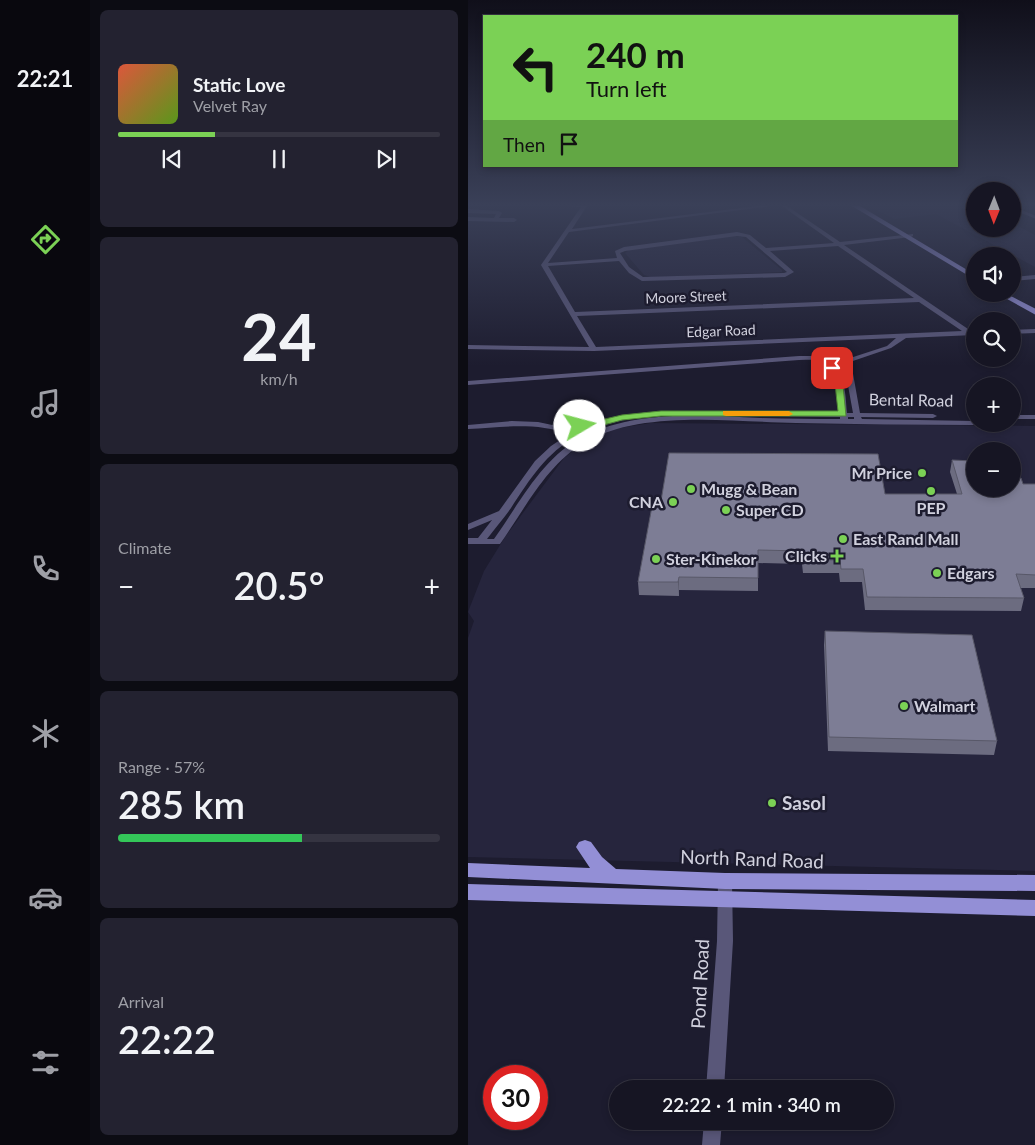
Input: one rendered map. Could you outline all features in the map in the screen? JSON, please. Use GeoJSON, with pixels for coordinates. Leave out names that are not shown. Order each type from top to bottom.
{"type":"FeatureCollection","features":[{"type":"Feature","properties":{"kind":"main road"},"geometry":{"type":"LineString","coordinates":[[946,259],[966,273]]}},
{"type":"Feature","properties":{"kind":"main road"},"geometry":{"type":"LineString","coordinates":[[951,259],[966,268]]}},
{"type":"Feature","properties":{"kind":"main road"},"geometry":{"type":"LineString","coordinates":[[1021,300],[1036,309]]}},
{"type":"Feature","properties":{"kind":"main road"},"geometry":{"type":"LineString","coordinates":[[1016,302],[1036,314]]}},
{"type":"Feature","properties":{"kind":"main road"},"geometry":{"type":"LineString","coordinates":[[585,848],[596,862],[611,875]]}},
{"type":"Feature","properties":{"kind":"main road","name":"North Rand Road"},"geometry":{"type":"LineString","coordinates":[[468,870],[725,881],[1036,881]]}},
{"type":"Feature","properties":{"kind":"main road"},"geometry":{"type":"LineString","coordinates":[[468,892],[1036,908]]}},
{"type":"Feature","properties":{"kind":"street"},"geometry":{"type":"LineString","coordinates":[[544,265],[548,259]]}},
{"type":"Feature","properties":{"kind":"street"},"geometry":{"type":"LineString","coordinates":[[544,265],[615,259]]}},
{"type":"Feature","properties":{"kind":"street"},"geometry":{"type":"LineString","coordinates":[[620,259],[636,276],[647,279],[785,275],[792,272],[777,259]]}},
{"type":"Feature","properties":{"kind":"street"},"geometry":{"type":"LineString","coordinates":[[861,259],[919,300],[966,329]]}},
{"type":"Feature","properties":{"kind":"street"},"geometry":{"type":"LineString","coordinates":[[544,265],[594,349]]}},
{"type":"Feature","properties":{"kind":"street"},"geometry":{"type":"LineString","coordinates":[[1021,278],[1036,277]]}},
{"type":"Feature","properties":{"kind":"street","name":"Moore Street"},"geometry":{"type":"LineString","coordinates":[[574,314],[919,300]]}},
{"type":"Feature","properties":{"kind":"street"},"geometry":{"type":"LineString","coordinates":[[1021,332],[1036,331]]}},
{"type":"Feature","properties":{"kind":"street","name":"Edgar Road"},"geometry":{"type":"LineString","coordinates":[[468,347],[594,349],[966,333]]}},
{"type":"Feature","properties":{"kind":"street"},"geometry":{"type":"LineString","coordinates":[[468,383],[799,358],[824,359],[841,363],[889,347],[904,336]]}},
{"type":"Feature","properties":{"kind":"street"},"geometry":{"type":"LineString","coordinates":[[841,363],[849,372],[858,418]]}},
{"type":"Feature","properties":{"kind":"street"},"geometry":{"type":"LineString","coordinates":[[468,389],[820,365],[832,368],[838,375],[844,418]]}},
{"type":"Feature","properties":{"kind":"street","name":"Bental Road"},"geometry":{"type":"LineString","coordinates":[[844,418],[661,413],[622,417],[600,423],[576,433],[551,448],[532,470],[484,537],[499,539],[520,507],[562,455],[586,438],[623,425],[659,420],[858,418],[966,416]]}},
{"type":"Feature","properties":{"kind":"street"},"geometry":{"type":"LineString","coordinates":[[1021,417],[1036,417]]}},
{"type":"Feature","properties":{"kind":"street","name":"Bental Road"},"geometry":{"type":"LineString","coordinates":[[858,418],[966,423]]}},
{"type":"Feature","properties":{"kind":"street"},"geometry":{"type":"LineString","coordinates":[[470,428],[550,424],[580,426],[600,423]]}},
{"type":"Feature","properties":{"kind":"street"},"geometry":{"type":"LineString","coordinates":[[1021,423],[1036,424]]}},
{"type":"Feature","properties":{"kind":"street"},"geometry":{"type":"LineString","coordinates":[[550,424],[586,438]]}},
{"type":"Feature","properties":{"kind":"street"},"geometry":{"type":"LineString","coordinates":[[550,424],[561,433],[551,448]]}},
{"type":"Feature","properties":{"kind":"street"},"geometry":{"type":"LineString","coordinates":[[468,527],[483,523],[504,510]]}},
{"type":"Feature","properties":{"kind":"street"},"geometry":{"type":"LineString","coordinates":[[468,532],[484,537]]}},
{"type":"Feature","properties":{"kind":"street"},"geometry":{"type":"LineString","coordinates":[[468,541],[484,537]]}},
{"type":"Feature","properties":{"kind":"street","name":"Pond Road"},"geometry":{"type":"LineString","coordinates":[[716,1080],[725,941],[725,881]]}},
{"type":"Feature","properties":{"kind":"street"},"geometry":{"type":"LineString","coordinates":[[712,1145],[713,1130]]}},
{"type":"Feature","properties":{"kind":"shaded area"},"geometry":{"type":"Polygon","coordinates":[[[631,259],[769,259],[782,270],[782,272],[651,277],[644,275],[631,259]]]}},
{"type":"Feature","properties":{"kind":"shaded area"},"geometry":{"type":"Polygon","coordinates":[[[1021,259],[1035,259],[1035,267],[1021,260],[1021,259]]]}},
{"type":"Feature","properties":{"kind":"shaded area"},"geometry":{"type":"Polygon","coordinates":[[[651,423],[966,425],[966,432],[1021,432],[1021,426],[1035,426],[1035,871],[468,857],[468,638],[474,621],[468,612],[484,571],[505,537],[564,458],[589,438],[613,429],[651,423]]]}},
{"type":"Feature","properties":{"kind":"building","name":"East Rand Mall"},"geometry":{"type":"Polygon","coordinates":[[[669,453],[878,454],[885,494],[962,494],[952,460],[966,461],[966,497],[1021,497],[1021,478],[1023,484],[1036,484],[1036,575],[1016,574],[1024,598],[867,597],[863,569],[841,569],[840,560],[804,560],[803,551],[758,550],[758,578],[679,577],[678,582],[638,582],[653,501],[661,501],[669,453]]]}},
{"type":"Feature","properties":{"kind":"building","name":"Walmart"},"geometry":{"type":"Polygon","coordinates":[[[825,631],[972,635],[997,741],[829,737],[825,631]]]}},
{"type":"Feature","properties":{"kind":"slow traffic"},"geometry":{"type":"LineString","coordinates":[[726,413],[789,414]]}},
{"type":"Feature","properties":{"kind":"place","name":"Mr Price"},"geometry":{"type":"Point","coordinates":[922,473]}},
{"type":"Feature","properties":{"kind":"place","name":"Mugg & Bean"},"geometry":{"type":"Point","coordinates":[691,489]}},
{"type":"Feature","properties":{"kind":"place","name":"PEP"},"geometry":{"type":"Point","coordinates":[931,491]}},
{"type":"Feature","properties":{"kind":"place","name":"CNA"},"geometry":{"type":"Point","coordinates":[673,502]}},
{"type":"Feature","properties":{"kind":"place","name":"Super CD"},"geometry":{"type":"Point","coordinates":[726,510]}},
{"type":"Feature","properties":{"kind":"place","name":"East Rand Mall"},"geometry":{"type":"Point","coordinates":[843,539]}},
{"type":"Feature","properties":{"kind":"place","name":"Clicks"},"geometry":{"type":"Point","coordinates":[837,556]}},
{"type":"Feature","properties":{"kind":"place","name":"Ster-Kinekor"},"geometry":{"type":"Point","coordinates":[656,559]}},
{"type":"Feature","properties":{"kind":"place","name":"Edgars"},"geometry":{"type":"Point","coordinates":[937,573]}},
{"type":"Feature","properties":{"kind":"place","name":"Walmart"},"geometry":{"type":"Point","coordinates":[904,706]}},
{"type":"Feature","properties":{"kind":"place","name":"Sasol"},"geometry":{"type":"Point","coordinates":[772,803]}},
{"type":"Feature","properties":{"kind":"route"},"geometry":{"type":"LineString","coordinates":[[580,426],[622,417],[661,413],[843,414],[838,375],[832,368]]}}]}
